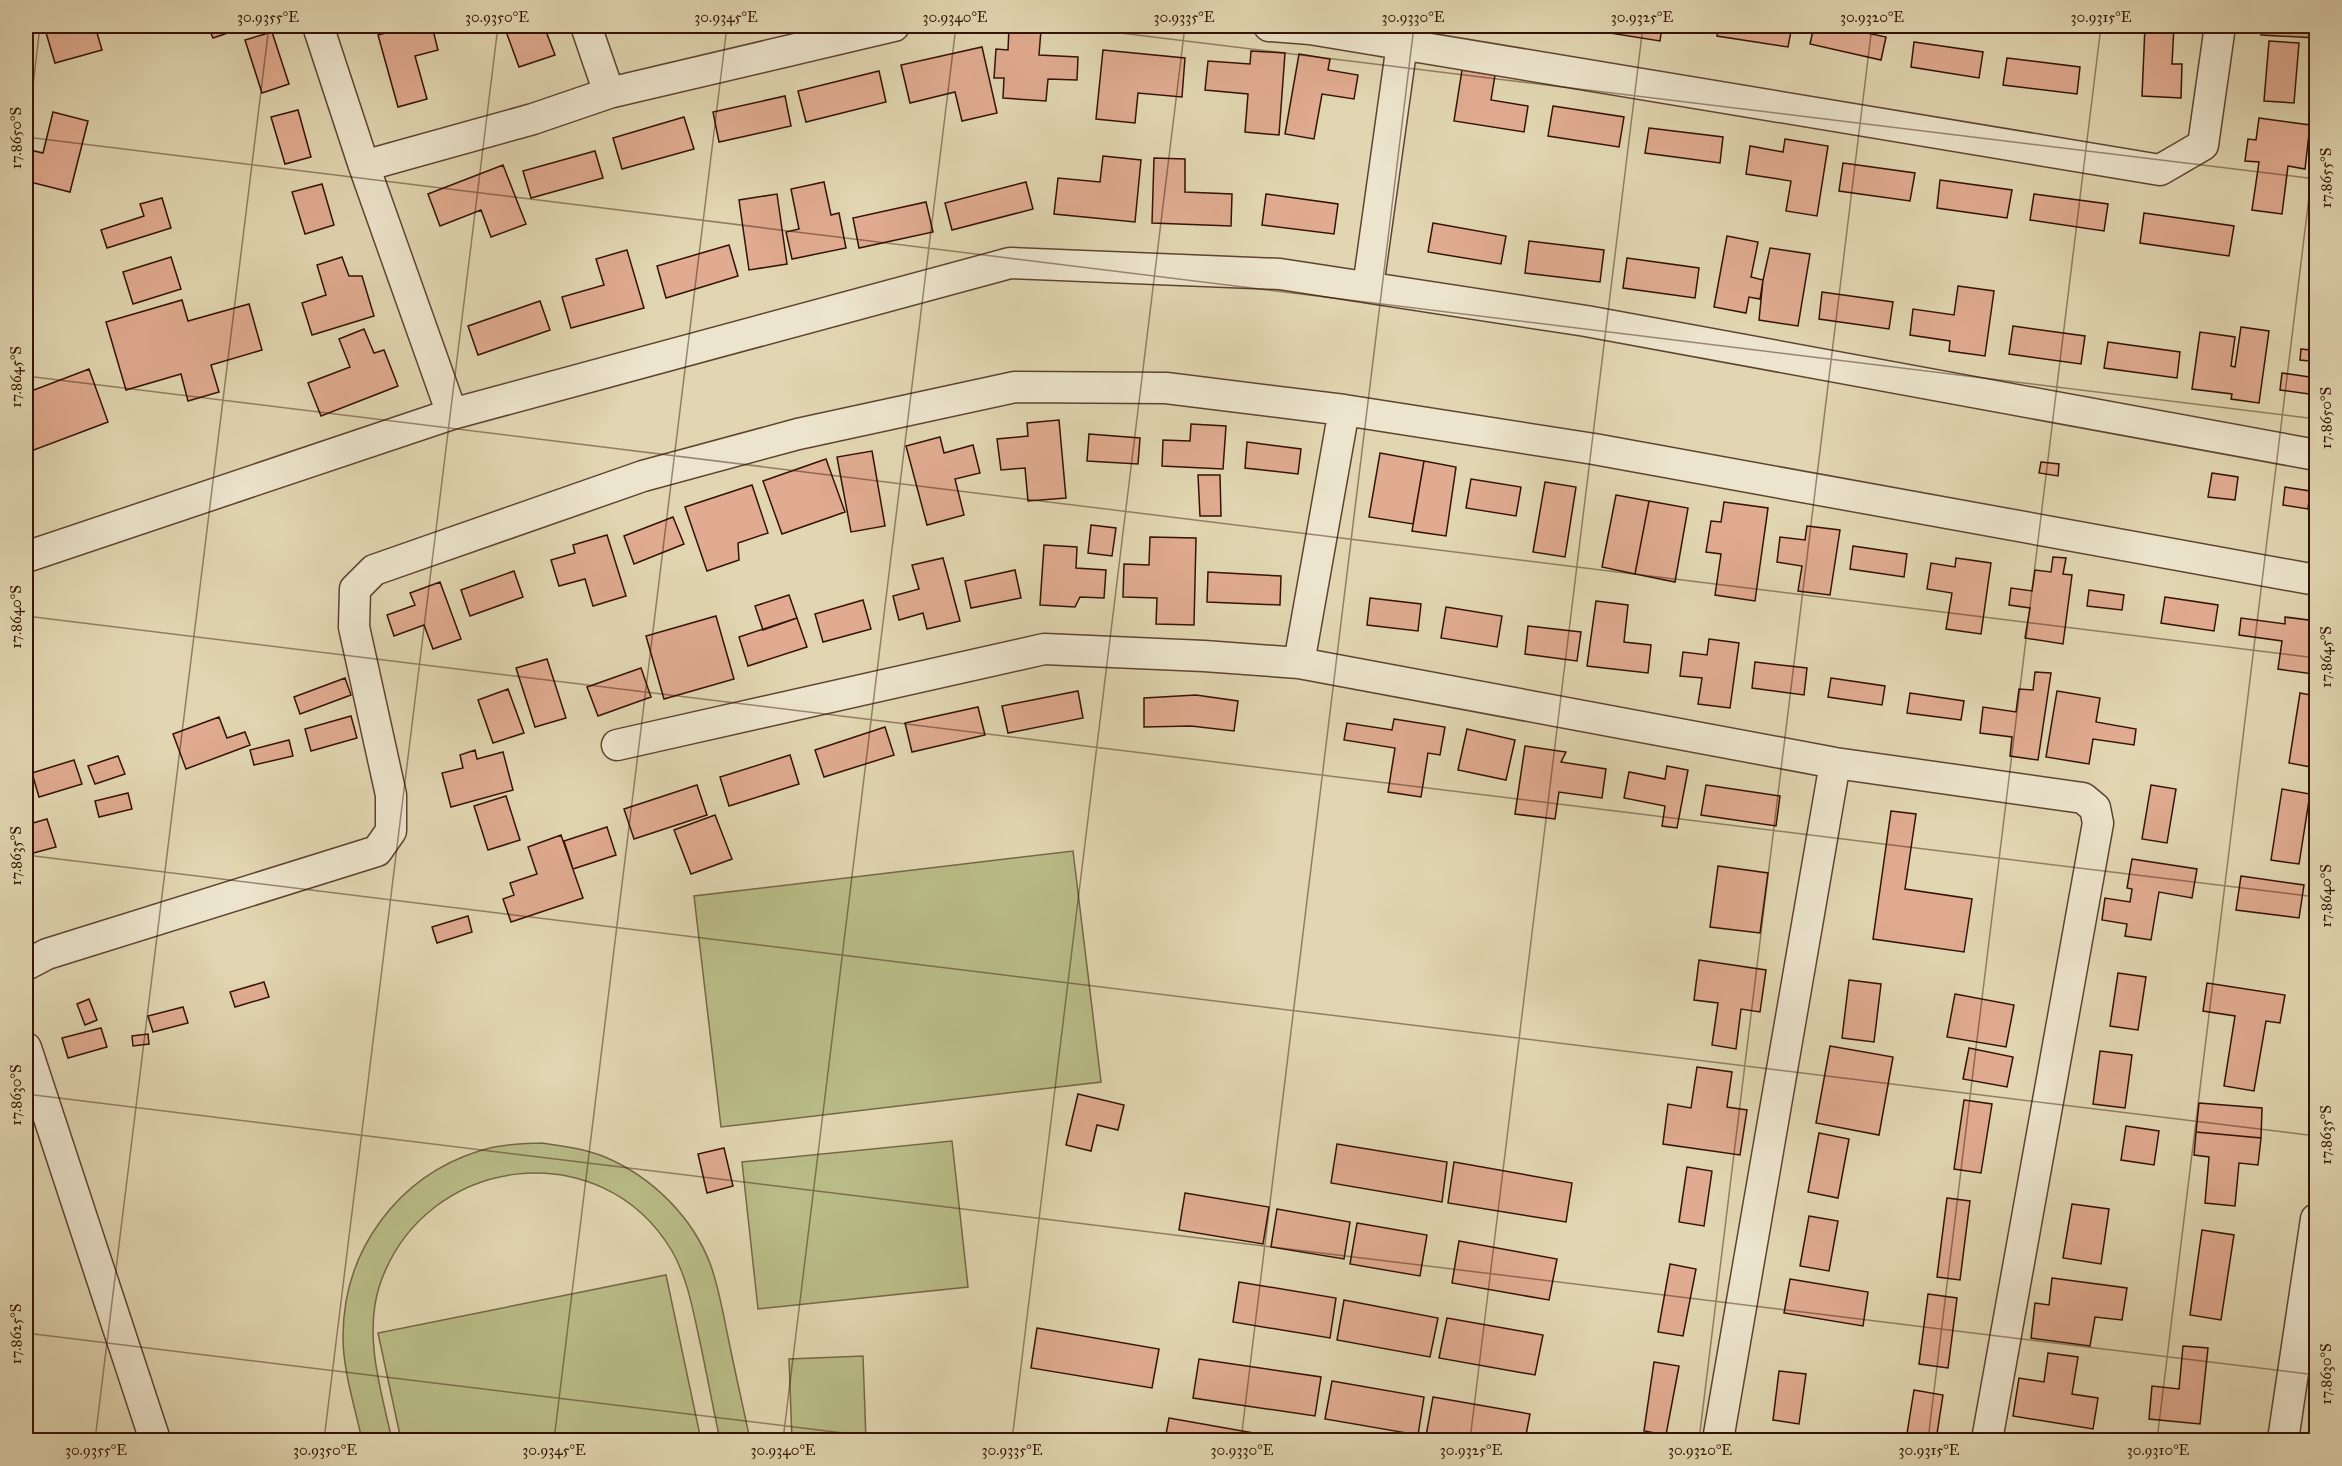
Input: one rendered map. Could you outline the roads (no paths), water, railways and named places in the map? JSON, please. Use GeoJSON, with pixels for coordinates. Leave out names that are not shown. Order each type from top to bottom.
{"type":"FeatureCollection","features":[{"type":"Feature","properties":{"kind":"street"},"geometry":{"type":"LineString","coordinates":[[318,26],[364,166],[452,414]]}},
{"type":"Feature","properties":{"kind":"street"},"geometry":{"type":"LineString","coordinates":[[586,26],[609,93]]}},
{"type":"Feature","properties":{"kind":"street"},"geometry":{"type":"LineString","coordinates":[[364,166],[532,119],[609,93],[894,26]]}},
{"type":"Feature","properties":{"kind":"street"},"geometry":{"type":"LineString","coordinates":[[1269,26],[1310,29],[2160,170],[2203,145],[2220,26]]}},
{"type":"Feature","properties":{"kind":"street"},"geometry":{"type":"LineString","coordinates":[[1368,287],[1402,44]]}},
{"type":"Feature","properties":{"kind":"street"},"geometry":{"type":"LineString","coordinates":[[26,557],[452,414],[1010,263],[1280,274],[1586,321],[2316,455]]}},
{"type":"Feature","properties":{"kind":"street"},"geometry":{"type":"LineString","coordinates":[[26,965],[47,954],[377,850],[391,831],[391,795],[354,627],[355,589],[374,570],[644,476],[798,434],[1015,387],[1166,388],[1344,410],[1594,449],[2316,580]]}},
{"type":"Feature","properties":{"kind":"street"},"geometry":{"type":"LineString","coordinates":[[1299,663],[1344,410]]}},
{"type":"Feature","properties":{"kind":"street"},"geometry":{"type":"LineString","coordinates":[[617,745],[1044,649],[1299,663],[1835,763],[2083,798],[2095,808],[2098,823],[1987,1440]]}},
{"type":"Feature","properties":{"kind":"street"},"geometry":{"type":"LineString","coordinates":[[1718,1440],[1835,763]]}},
{"type":"Feature","properties":{"kind":"street"},"geometry":{"type":"LineString","coordinates":[[26,1048],[155,1440]]}},
{"type":"Feature","properties":{"kind":"street"},"geometry":{"type":"LineString","coordinates":[[2283,1440],[2316,1220]]}}]}
